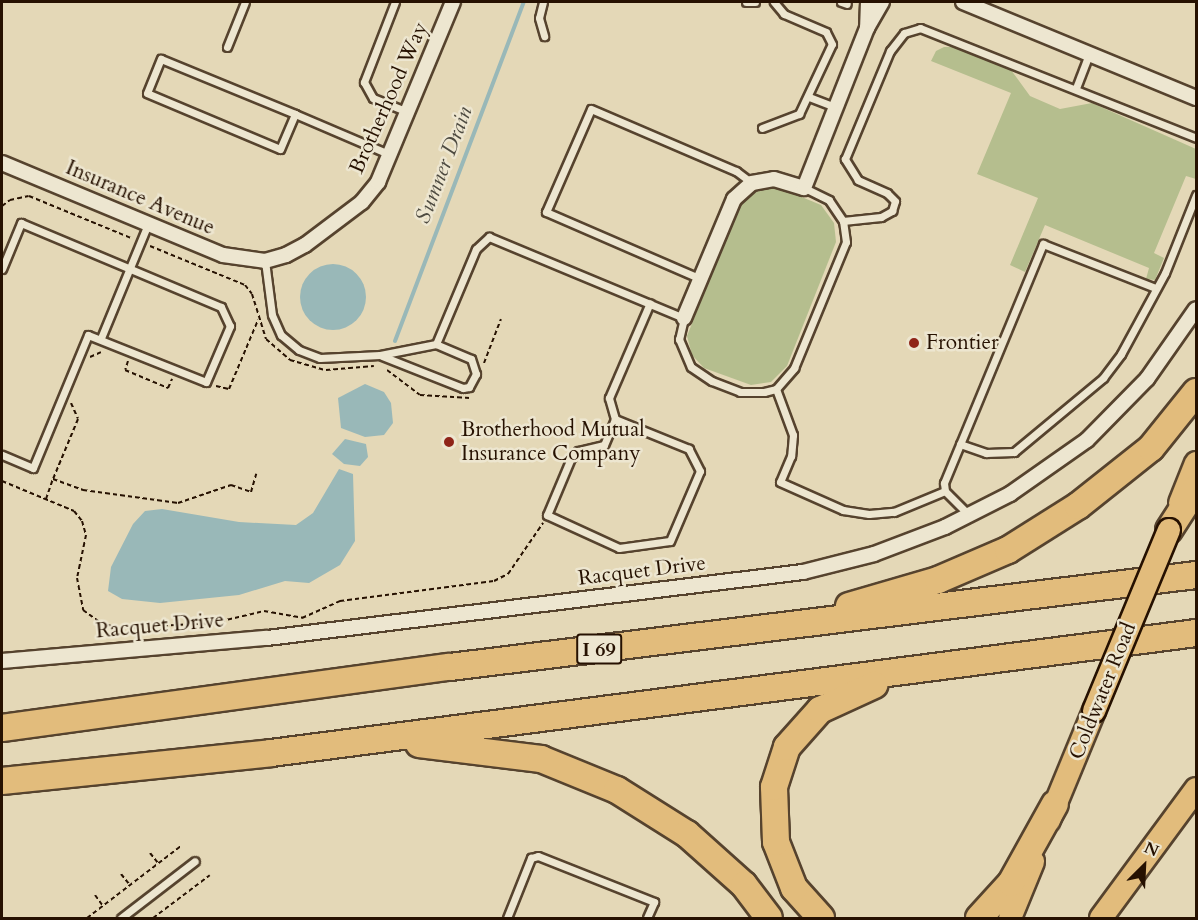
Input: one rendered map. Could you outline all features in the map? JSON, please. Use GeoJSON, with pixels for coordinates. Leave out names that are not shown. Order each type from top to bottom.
{"type":"FeatureCollection","features":[{"type":"Feature","properties":{"kind":"highway"},"geometry":{"type":"LineString","coordinates":[[770,628],[938,580],[1008,550],[1078,506],[1151,448],[1197,393]]}},
{"type":"Feature","properties":{"kind":"highway"},"geometry":{"type":"LineString","coordinates":[[1169,530],[1197,488]]}},
{"type":"Feature","properties":{"kind":"highway","name":"I 69"},"geometry":{"type":"LineString","coordinates":[[2,728],[1197,575]]}},
{"type":"Feature","properties":{"kind":"highway"},"geometry":{"type":"LineString","coordinates":[[2,781],[271,753],[346,741],[1197,633]]}},
{"type":"Feature","properties":{"kind":"highway"},"geometry":{"type":"LineString","coordinates":[[821,918],[794,888],[776,842],[774,787],[787,747],[820,710],[871,686],[927,669]]}},
{"type":"Feature","properties":{"kind":"highway"},"geometry":{"type":"LineString","coordinates":[[346,741],[443,745],[540,759],[617,790],[687,834],[744,885],[769,918]]}},
{"type":"Feature","properties":{"kind":"highway"},"geometry":{"type":"LineString","coordinates":[[979,918],[1011,883],[1056,804]]}},
{"type":"Feature","properties":{"kind":"main road","name":"Coldwater Road"},"geometry":{"type":"LineString","coordinates":[[1010,918],[1197,463]]}},
{"type":"Feature","properties":{"kind":"main road"},"geometry":{"type":"LineString","coordinates":[[1101,918],[1197,789]]}},
{"type":"Feature","properties":{"kind":"street","name":"Brotherhood Way"},"geometry":{"type":"LineString","coordinates":[[265,261],[305,245],[362,202],[391,155],[452,2]]}},
{"type":"Feature","properties":{"kind":"street"},"geometry":{"type":"LineString","coordinates":[[867,28],[868,2]]}},
{"type":"Feature","properties":{"kind":"street"},"geometry":{"type":"LineString","coordinates":[[684,318],[734,199],[752,183],[774,179],[804,188],[867,28],[882,2]]}},
{"type":"Feature","properties":{"kind":"street"},"geometry":{"type":"LineString","coordinates":[[963,2],[1197,99]]}},
{"type":"Feature","properties":{"kind":"street","name":"Insurance Avenue"},"geometry":{"type":"LineString","coordinates":[[2,163],[223,255],[265,261]]}},
{"type":"Feature","properties":{"kind":"street","name":"Racquet Drive"},"geometry":{"type":"LineString","coordinates":[[2,660],[267,638],[803,572],[874,554],[969,515],[1011,494],[1087,440],[1147,379],[1197,309]]}},
{"type":"Feature","properties":{"kind":"lane"},"geometry":{"type":"LineString","coordinates":[[227,47],[245,2]]}},
{"type":"Feature","properties":{"kind":"lane"},"geometry":{"type":"LineString","coordinates":[[395,2],[364,82],[373,98],[408,112]]}},
{"type":"Feature","properties":{"kind":"lane"},"geometry":{"type":"LineString","coordinates":[[543,2],[539,18],[544,36]]}},
{"type":"Feature","properties":{"kind":"lane"},"geometry":{"type":"LineString","coordinates":[[746,2],[755,2]]}},
{"type":"Feature","properties":{"kind":"lane"},"geometry":{"type":"LineString","coordinates":[[762,128],[799,114],[809,97],[832,37],[784,14],[774,2]]}},
{"type":"Feature","properties":{"kind":"lane"},"geometry":{"type":"LineString","coordinates":[[843,221],[881,217],[892,211],[895,201],[887,193],[858,180],[845,159],[890,51],[904,33],[920,27],[945,35],[1197,138]]}},
{"type":"Feature","properties":{"kind":"lane"},"geometry":{"type":"LineString","coordinates":[[1076,88],[1089,54]]}},
{"type":"Feature","properties":{"kind":"lane"},"geometry":{"type":"LineString","coordinates":[[295,114],[280,149],[147,93],[161,59],[295,114],[391,155]]}},
{"type":"Feature","properties":{"kind":"lane"},"geometry":{"type":"LineString","coordinates":[[809,97],[837,108]]}},
{"type":"Feature","properties":{"kind":"lane"},"geometry":{"type":"LineString","coordinates":[[701,279],[546,212],[591,109],[736,171],[752,183]]}},
{"type":"Feature","properties":{"kind":"lane"},"geometry":{"type":"LineString","coordinates":[[436,344],[476,249],[489,237],[684,318],[679,339],[683,353],[700,374],[740,392],[776,389],[794,368],[846,242],[843,221],[829,200],[804,188]]}},
{"type":"Feature","properties":{"kind":"lane"},"geometry":{"type":"LineString","coordinates":[[960,444],[986,453],[1014,452],[1085,395],[1121,354],[1155,288],[1197,195]]}},
{"type":"Feature","properties":{"kind":"lane"},"geometry":{"type":"LineString","coordinates":[[2,269],[21,223],[221,307],[230,326],[206,382],[101,338],[88,335],[33,468],[2,455]]}},
{"type":"Feature","properties":{"kind":"lane"},"geometry":{"type":"LineString","coordinates":[[101,338],[148,224]]}},
{"type":"Feature","properties":{"kind":"lane"},"geometry":{"type":"LineString","coordinates":[[969,515],[945,491],[944,483],[1043,244],[1155,288]]}},
{"type":"Feature","properties":{"kind":"lane"},"geometry":{"type":"LineString","coordinates":[[265,261],[272,315],[281,335],[298,350],[320,358],[380,355],[436,344],[471,359],[476,374],[469,387],[463,388],[380,355]]}},
{"type":"Feature","properties":{"kind":"lane"},"geometry":{"type":"LineString","coordinates":[[615,419],[689,449],[700,471],[670,541],[619,548],[547,515],[571,458],[578,451],[604,445],[615,419],[609,398],[650,303]]}},
{"type":"Feature","properties":{"kind":"lane"},"geometry":{"type":"LineString","coordinates":[[776,389],[793,435],[791,456],[780,482],[843,510],[869,514],[894,512],[945,491]]}},
{"type":"Feature","properties":{"kind":"lane"},"geometry":{"type":"LineString","coordinates":[[507,918],[531,858],[538,856],[654,902],[647,918]]}},
{"type":"Feature","properties":{"kind":"lane"},"geometry":{"type":"LineString","coordinates":[[121,918],[195,861]]}},
{"type":"Feature","properties":{"kind":"path"},"geometry":{"type":"LineString","coordinates":[[211,388],[218,385],[229,390],[258,320]]}},
{"type":"Feature","properties":{"kind":"path"},"geometry":{"type":"LineString","coordinates":[[86,366],[89,357],[107,352]]}},
{"type":"Feature","properties":{"kind":"path"},"geometry":{"type":"LineString","coordinates":[[118,356],[128,361],[125,370],[168,388],[173,378],[182,382]]}},
{"type":"Feature","properties":{"kind":"path"},"geometry":{"type":"LineString","coordinates":[[46,500],[78,419],[70,404],[74,394]]}},
{"type":"Feature","properties":{"kind":"path"},"geometry":{"type":"LineString","coordinates":[[53,479],[110,496],[177,503],[231,485],[250,492],[256,474]]}},
{"type":"Feature","properties":{"kind":"path"},"geometry":{"type":"LineString","coordinates":[[2,481],[74,511],[82,521],[86,535],[77,578],[83,610],[101,623],[119,628],[213,623],[264,611],[302,618],[340,601],[494,581],[508,573],[547,515]]}},
{"type":"Feature","properties":{"kind":"path"},"geometry":{"type":"LineString","coordinates":[[87,918],[182,845]]}},
{"type":"Feature","properties":{"kind":"path"},"geometry":{"type":"LineString","coordinates":[[150,853],[158,863]]}},
{"type":"Feature","properties":{"kind":"path"},"geometry":{"type":"LineString","coordinates":[[121,874],[130,885]]}},
{"type":"Feature","properties":{"kind":"path"},"geometry":{"type":"LineString","coordinates":[[153,918],[210,875]]}},
{"type":"Feature","properties":{"kind":"path"},"geometry":{"type":"LineString","coordinates":[[95,895],[103,906]]}},
{"type":"Feature","properties":{"kind":"green space"},"geometry":{"type":"Polygon","coordinates":[[[944,47],[954,47],[1011,70],[1030,96],[1060,109],[1092,103],[1196,149],[1196,179],[1186,176],[1154,253],[1164,258],[1155,280],[1146,279],[1149,268],[1045,225],[1025,272],[1010,265],[1038,198],[977,174],[1011,93],[931,61],[936,51],[944,47]]]}},
{"type":"Feature","properties":{"kind":"green space"},"geometry":{"type":"Polygon","coordinates":[[[763,188],[780,188],[821,205],[834,223],[836,242],[787,366],[771,382],[751,385],[704,368],[692,355],[687,336],[741,202],[763,188]]]}},
{"type":"Feature","properties":{"kind":"water"},"geometry":{"type":"Polygon","coordinates":[[[333,264],[346,267],[356,274],[363,284],[366,297],[363,310],[356,320],[346,327],[333,330],[320,327],[310,320],[303,310],[300,297],[303,284],[310,274],[320,267],[333,264]]]}},
{"type":"Feature","properties":{"kind":"water"},"geometry":{"type":"Polygon","coordinates":[[[365,384],[384,392],[391,403],[393,423],[384,435],[365,437],[341,428],[338,398],[365,384]]]}},
{"type":"Feature","properties":{"kind":"water"},"geometry":{"type":"Polygon","coordinates":[[[345,439],[366,444],[368,457],[360,466],[344,464],[332,454],[345,439]]]}},
{"type":"Feature","properties":{"kind":"water"},"geometry":{"type":"Polygon","coordinates":[[[339,469],[353,474],[355,541],[340,565],[309,583],[285,581],[239,595],[160,603],[122,599],[108,591],[111,567],[133,524],[145,511],[162,509],[239,522],[296,525],[313,513],[339,469]]]}},
{"type":"Feature","properties":{"kind":"waterway","name":"Sumner Drain"},"geometry":{"type":"LineString","coordinates":[[395,341],[524,2]]}},
{"type":"Feature","properties":{"kind":"place","name":"Frontier"},"geometry":{"type":"Point","coordinates":[914,343]}},
{"type":"Feature","properties":{"kind":"place","name":"Brotherhood Mutual Insurance Company"},"geometry":{"type":"Point","coordinates":[449,442]}}]}
